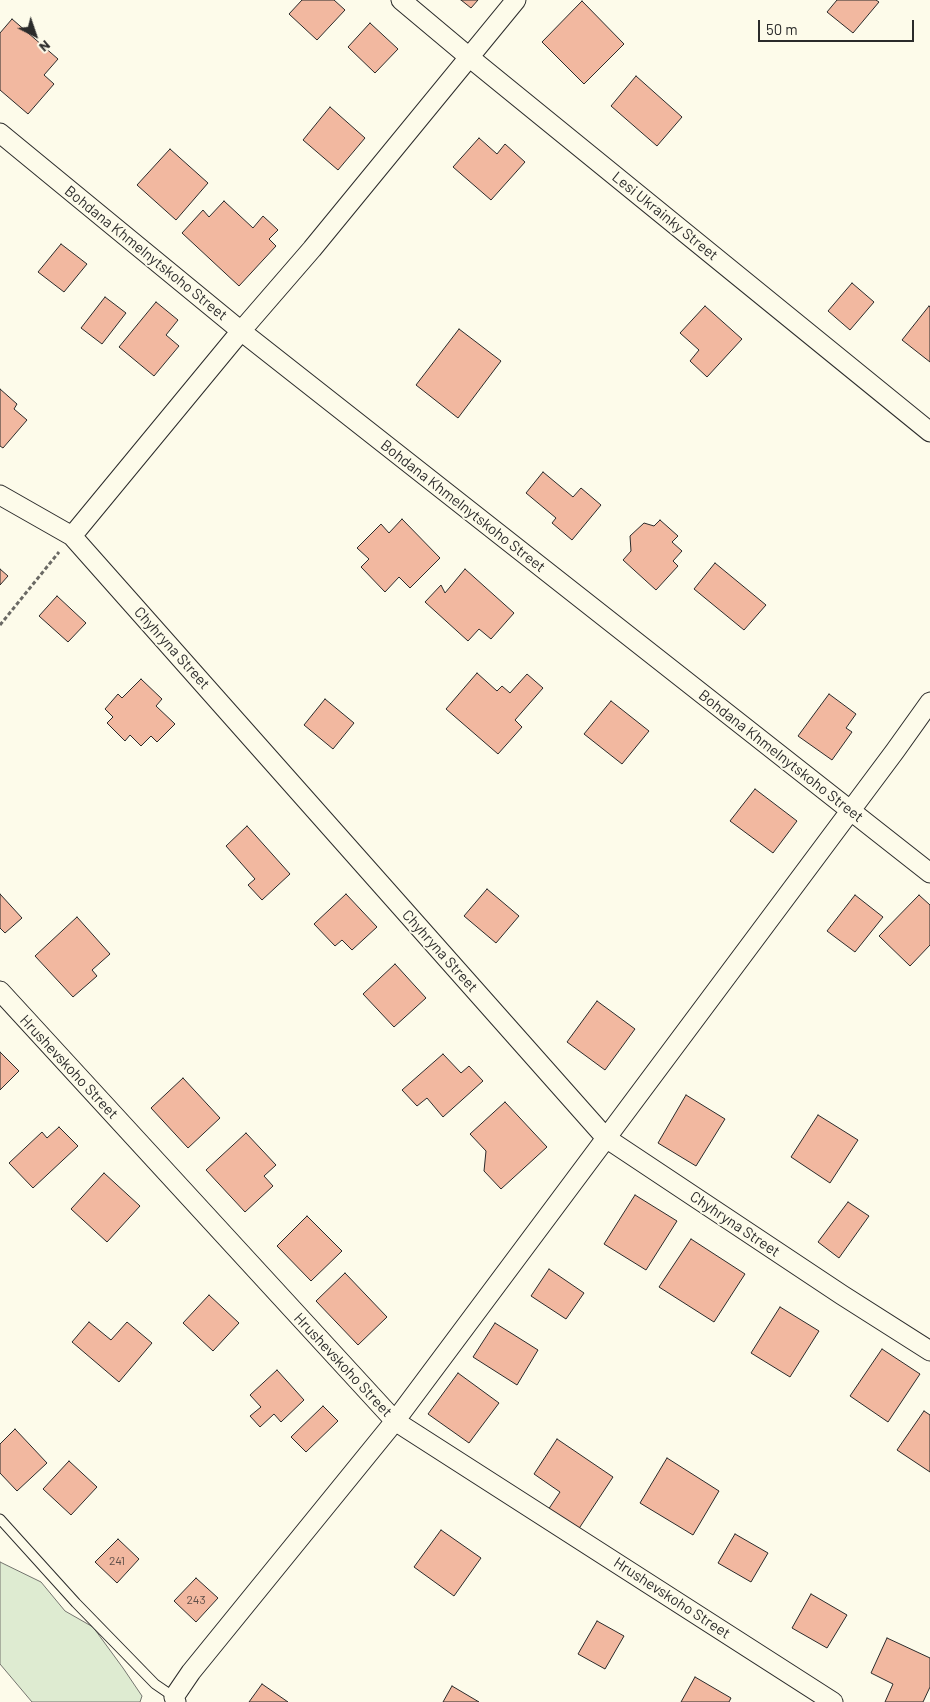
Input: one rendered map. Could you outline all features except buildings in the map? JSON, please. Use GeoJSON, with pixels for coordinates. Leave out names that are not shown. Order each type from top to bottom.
{"type":"FeatureCollection","features":[{"type":"Feature","properties":{"kind":"street","name":"Lesi Ukrainky Street"},"geometry":{"type":"LineString","coordinates":[[401,0],[469,58],[930,432]]}},
{"type":"Feature","properties":{"kind":"street"},"geometry":{"type":"LineString","coordinates":[[72,536],[241,331],[312,249],[516,0]]}},
{"type":"Feature","properties":{"kind":"street","name":"Bohdana Khmelnytskoho Street"},"geometry":{"type":"LineString","coordinates":[[0,133],[241,331],[930,873]]}},
{"type":"Feature","properties":{"kind":"street","name":"Chyhryna Street"},"geometry":{"type":"LineString","coordinates":[[0,495],[72,536],[606,1138],[842,1295],[930,1351]]}},
{"type":"Feature","properties":{"kind":"street"},"geometry":{"type":"LineString","coordinates":[[173,1700],[191,1672],[394,1421],[930,702]]}},
{"type":"Feature","properties":{"kind":"street","name":"Hrushevskoho Street"},"geometry":{"type":"LineString","coordinates":[[0,991],[394,1421],[834,1702]]}},
{"type":"Feature","properties":{"kind":"lane"},"geometry":{"type":"LineString","coordinates":[[0,1519],[89,1617],[173,1700]]}},
{"type":"Feature","properties":{"kind":"path"},"geometry":{"type":"LineString","coordinates":[[0,625],[72,536]]}},
{"type":"Feature","properties":{"kind":"green space"},"geometry":{"type":"Polygon","coordinates":[[[0,1562],[41,1582],[65,1611],[93,1627],[142,1696],[140,1702],[32,1702],[0,1664],[0,1562]]]}}]}
